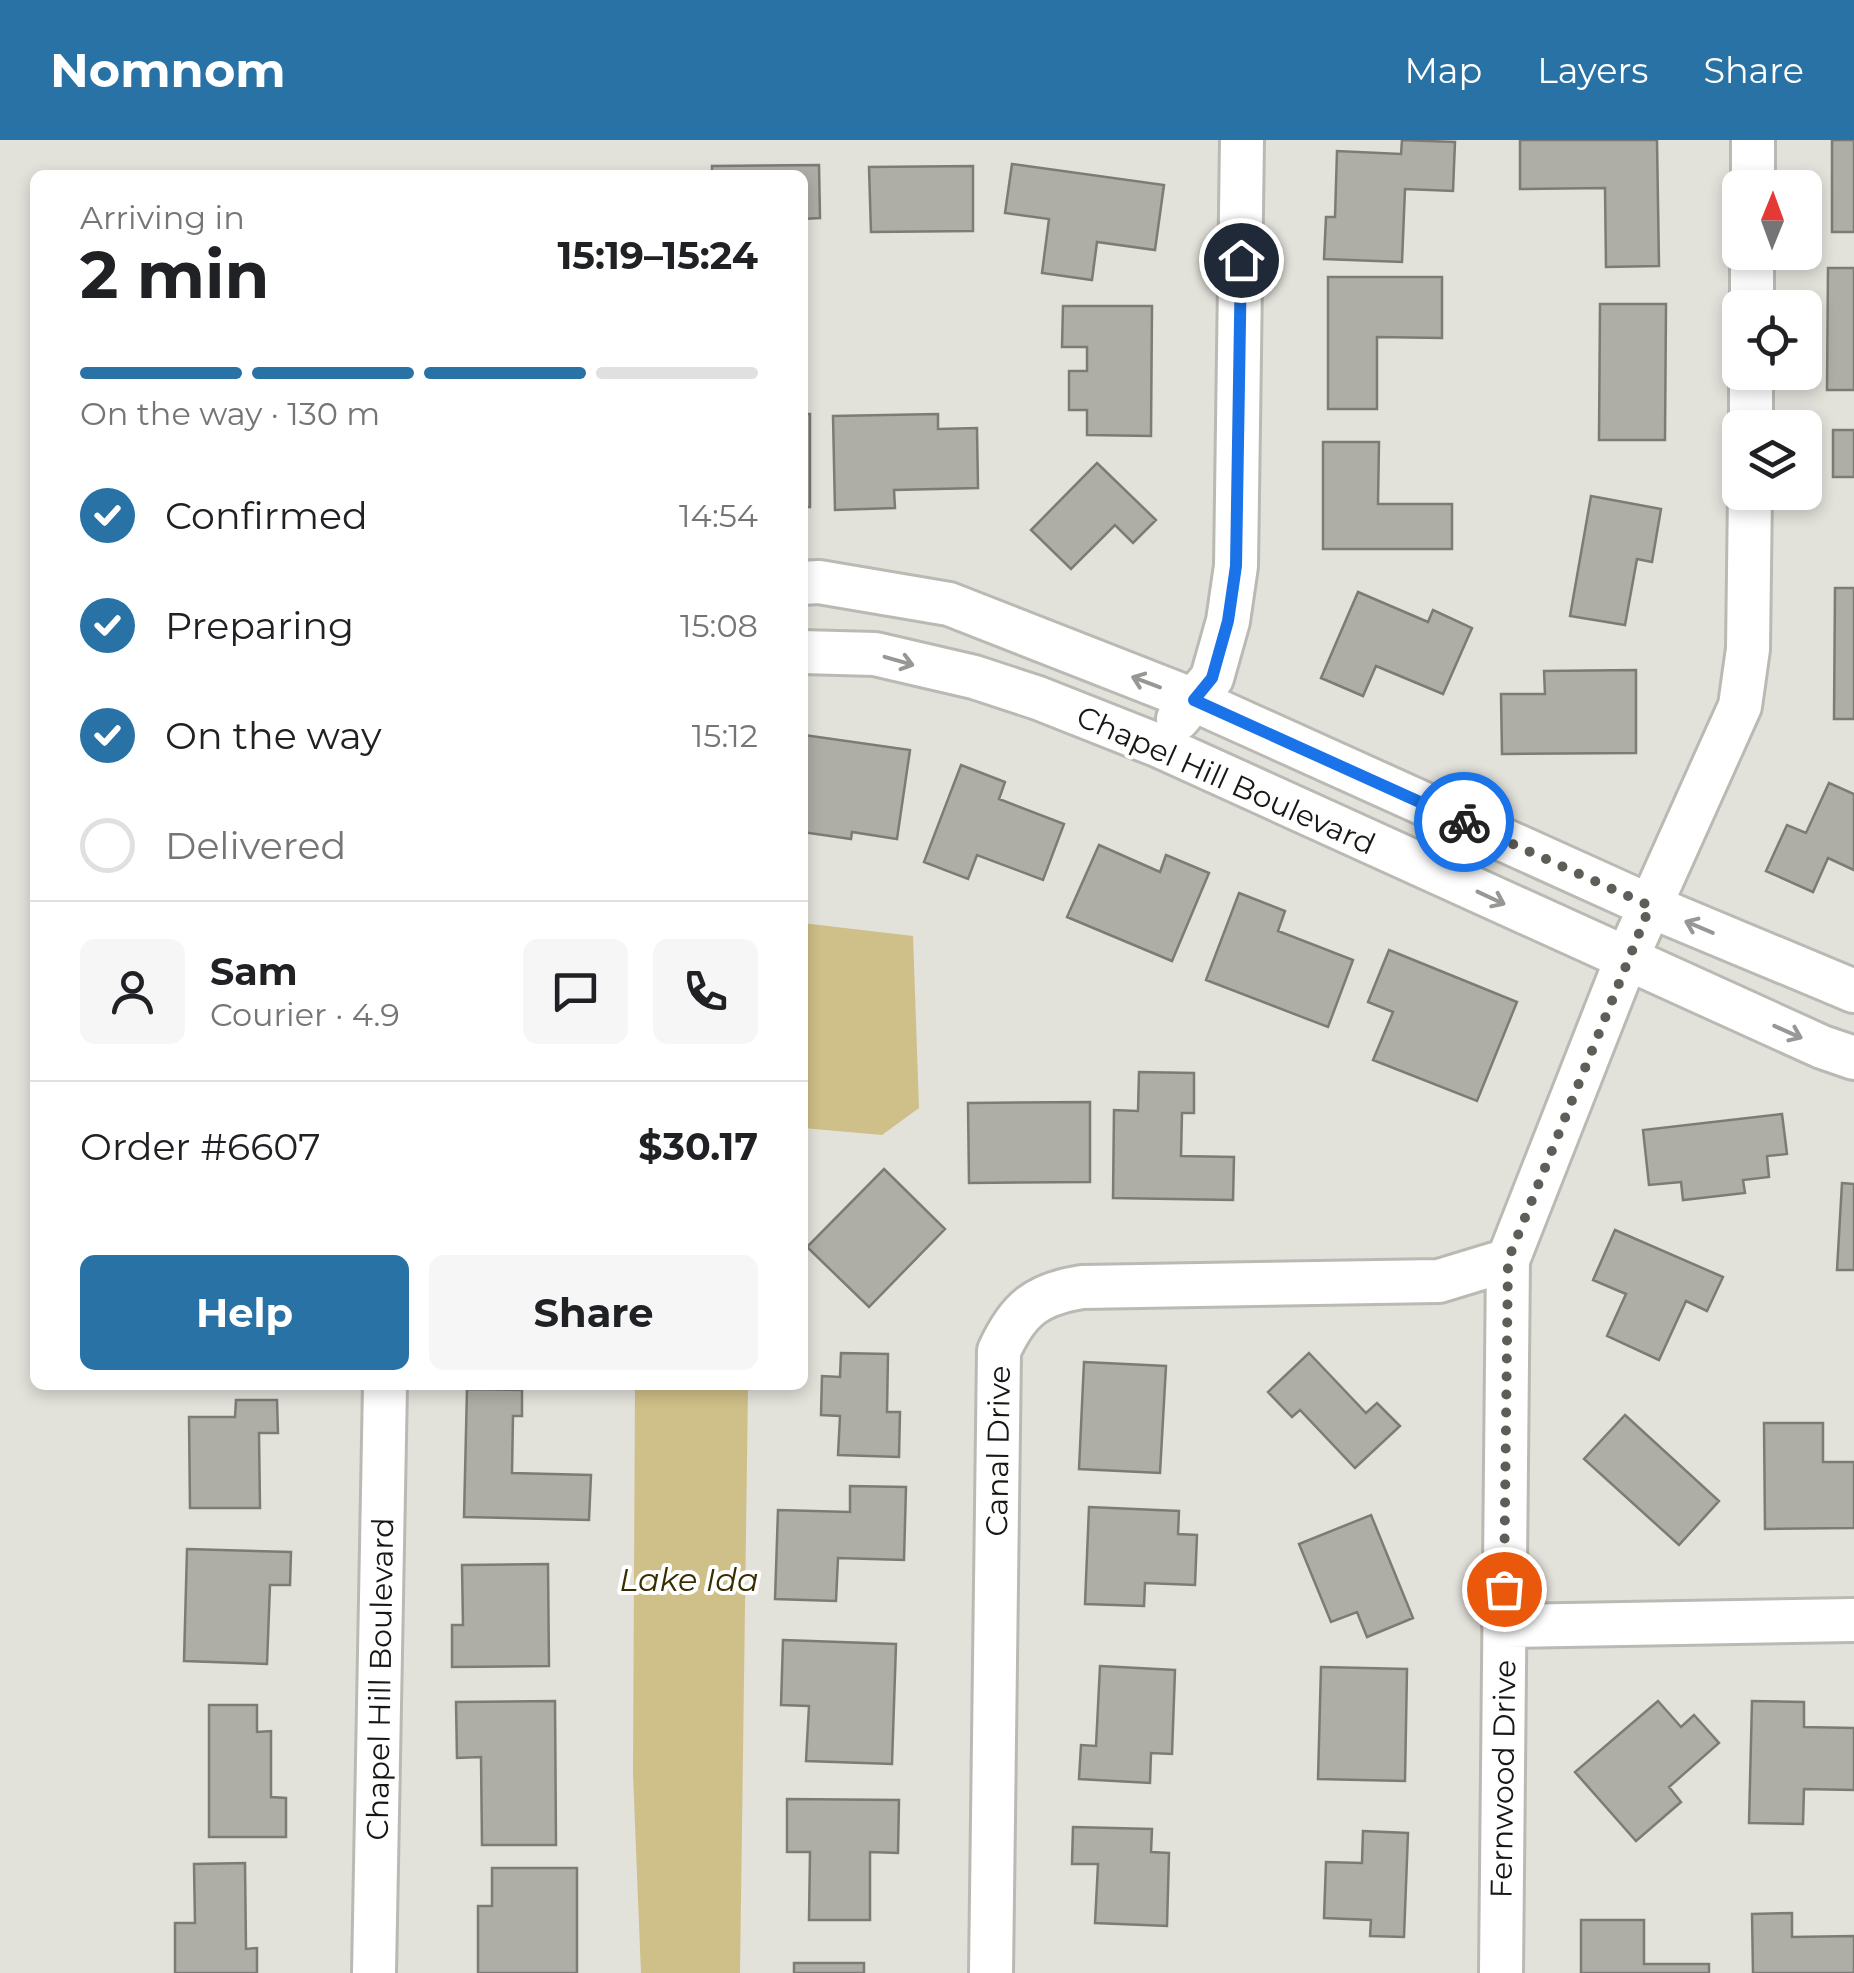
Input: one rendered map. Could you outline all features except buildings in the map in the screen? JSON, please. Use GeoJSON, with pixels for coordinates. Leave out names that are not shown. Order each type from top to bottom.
{"type":"FeatureCollection","features":[{"type":"Feature","properties":{"kind":"street"},"geometry":{"type":"LineString","coordinates":[[1158,745],[1212,678],[1228,621],[1237,552],[1242,140]]}},
{"type":"Feature","properties":{"kind":"street"},"geometry":{"type":"LineString","coordinates":[[1753,140],[1753,170]]}},
{"type":"Feature","properties":{"kind":"street","name":"Fernwood Drive"},"geometry":{"type":"LineString","coordinates":[[1501,1973],[1508,1260],[1626,960],[1740,706],[1748,649],[1750,510]]}},
{"type":"Feature","properties":{"kind":"street","name":"Chapel Hill Boulevard"},"geometry":{"type":"LineString","coordinates":[[808,583],[950,604],[1194,700],[1650,906],[1854,991]]}},
{"type":"Feature","properties":{"kind":"street","name":"Chapel Hill Boulevard"},"geometry":{"type":"LineString","coordinates":[[808,652],[875,654],[974,677],[1158,745],[1626,960],[1854,1058]]}},
{"type":"Feature","properties":{"kind":"street","name":"Canal Drive"},"geometry":{"type":"LineString","coordinates":[[991,1973],[999,1351],[1011,1325],[1030,1305],[1054,1291],[1082,1287],[1439,1281],[1508,1260]]}},
{"type":"Feature","properties":{"kind":"street","name":"Chapel Hill Boulevard"},"geometry":{"type":"LineString","coordinates":[[374,1973],[385,1390]]}},
{"type":"Feature","properties":{"kind":"street"},"geometry":{"type":"LineString","coordinates":[[1504,1626],[1854,1620]]}},
{"type":"Feature","properties":{"kind":"water"},"geometry":{"type":"Polygon","coordinates":[[[808,924],[913,936],[919,1108],[882,1135],[808,1128],[808,924]]]}},
{"type":"Feature","properties":{"kind":"water","name":"Lake Ida"},"geometry":{"type":"Polygon","coordinates":[[[635,1390],[748,1390],[740,1973],[641,1973],[633,1774],[635,1390]]]}},
{"type":"Feature","properties":{"kind":"way so far"},"geometry":{"type":"LineString","coordinates":[[1464,822],[1650,906],[1508,1260],[1504,1589]]}},
{"type":"Feature","properties":{"kind":"route"},"geometry":{"type":"LineString","coordinates":[[1241,260],[1236,566],[1228,621],[1212,678],[1194,700],[1464,822]]}}]}
